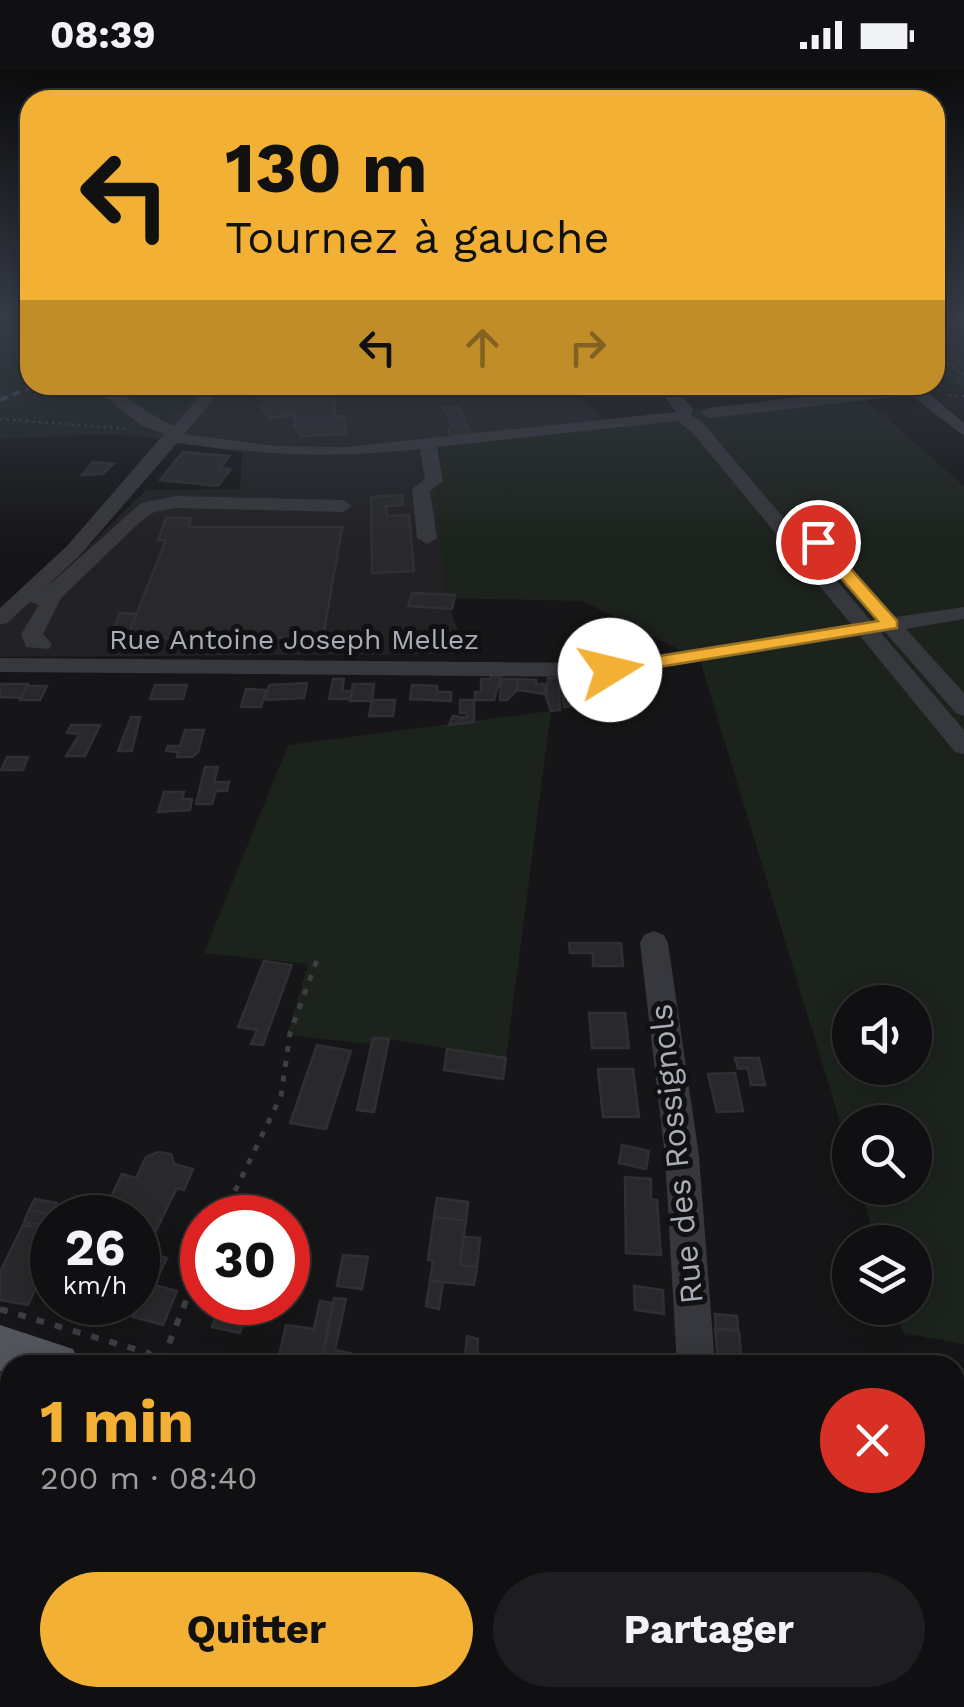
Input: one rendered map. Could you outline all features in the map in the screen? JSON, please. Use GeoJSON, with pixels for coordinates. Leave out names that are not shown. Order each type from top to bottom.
{"type":"FeatureCollection","features":[{"type":"Feature","properties":{"kind":"street"},"geometry":{"type":"LineString","coordinates":[[112,395],[172,434],[302,452],[428,445],[884,395]]}},
{"type":"Feature","properties":{"kind":"street"},"geometry":{"type":"LineString","coordinates":[[36,598],[209,395]]}},
{"type":"Feature","properties":{"kind":"street"},"geometry":{"type":"LineString","coordinates":[[674,395],[964,708]]}},
{"type":"Feature","properties":{"kind":"street"},"geometry":{"type":"LineString","coordinates":[[802,395],[809,402]]}},
{"type":"Feature","properties":{"kind":"street"},"geometry":{"type":"LineString","coordinates":[[920,395],[964,431]]}},
{"type":"Feature","properties":{"kind":"street"},"geometry":{"type":"LineString","coordinates":[[695,415],[964,746]]}},
{"type":"Feature","properties":{"kind":"street"},"geometry":{"type":"LineString","coordinates":[[428,445],[435,473],[434,481],[421,489],[428,538]]}},
{"type":"Feature","properties":{"kind":"street"},"geometry":{"type":"LineString","coordinates":[[0,619],[36,598],[148,507],[176,502],[343,506]]}},
{"type":"Feature","properties":{"kind":"street"},"geometry":{"type":"LineString","coordinates":[[36,598],[52,602],[32,634],[34,642],[41,644]]}},
{"type":"Feature","properties":{"kind":"street","name":"Rue Antoine Joseph Mellez"},"geometry":{"type":"LineString","coordinates":[[0,665],[616,669],[964,613]]}},
{"type":"Feature","properties":{"kind":"street","name":"Rue des Rossignols"},"geometry":{"type":"LineString","coordinates":[[654,943],[682,1156],[695,1355]]}},
{"type":"Feature","properties":{"kind":"path"},"geometry":{"type":"LineString","coordinates":[[0,419],[172,434]]}},
{"type":"Feature","properties":{"kind":"path"},"geometry":{"type":"LineString","coordinates":[[233,1195],[281,1096],[290,1033],[317,960]]}},
{"type":"Feature","properties":{"kind":"path"},"geometry":{"type":"LineString","coordinates":[[0,1309],[150,1355]]}},
{"type":"Feature","properties":{"kind":"path"},"geometry":{"type":"LineString","coordinates":[[165,1355],[180,1316]]}},
{"type":"Feature","properties":{"kind":"shaded area"},"geometry":{"type":"Polygon","coordinates":[[[0,393],[581,395],[605,421],[446,598],[467,654],[0,657],[0,626],[146,490],[240,489],[242,453],[151,437],[105,434],[0,439],[0,393]]]}},
{"type":"Feature","properties":{"kind":"shaded area"},"geometry":{"type":"Polygon","coordinates":[[[76,395],[195,395],[151,437],[105,434],[0,439],[0,406],[76,395]]]}},
{"type":"Feature","properties":{"kind":"shaded area"},"geometry":{"type":"Polygon","coordinates":[[[822,395],[861,395],[964,486],[964,1344],[903,1333],[900,1325],[932,1325],[932,1225],[871,1225],[865,1205],[932,1205],[932,1105],[835,1105],[700,660],[582,601],[446,598],[432,441],[822,395]]]}},
{"type":"Feature","properties":{"kind":"shaded area"},"geometry":{"type":"Polygon","coordinates":[[[551,711],[506,1058],[389,1039],[374,1038],[372,1044],[287,1035],[308,964],[204,953],[288,745],[551,711]]]}},
{"type":"Feature","properties":{"kind":"building"},"geometry":{"type":"Polygon","coordinates":[[[334,395],[335,417],[344,416],[346,434],[301,436],[295,427],[295,415],[268,418],[262,397],[334,395]]]}},
{"type":"Feature","properties":{"kind":"building"},"geometry":{"type":"Polygon","coordinates":[[[459,407],[475,436],[451,435],[448,428],[453,427],[443,408],[459,407]]]}},
{"type":"Feature","properties":{"kind":"building"},"geometry":{"type":"Polygon","coordinates":[[[183,452],[229,456],[220,468],[231,469],[218,486],[160,480],[183,452]]]}},
{"type":"Feature","properties":{"kind":"building"},"geometry":{"type":"Polygon","coordinates":[[[93,462],[113,464],[103,474],[82,475],[93,462]]]}},
{"type":"Feature","properties":{"kind":"building"},"geometry":{"type":"Polygon","coordinates":[[[402,495],[403,505],[386,506],[387,516],[409,515],[414,571],[372,573],[371,497],[402,495]]]}},
{"type":"Feature","properties":{"kind":"building"},"geometry":{"type":"Polygon","coordinates":[[[166,518],[191,518],[189,527],[342,527],[323,638],[127,638],[166,540],[158,540],[166,518]]]}},
{"type":"Feature","properties":{"kind":"building"},"geometry":{"type":"Polygon","coordinates":[[[412,593],[455,595],[452,609],[408,606],[412,593]]]}},
{"type":"Feature","properties":{"kind":"building"},"geometry":{"type":"Polygon","coordinates":[[[120,613],[137,614],[127,638],[110,638],[120,613]]]}},
{"type":"Feature","properties":{"kind":"building"},"geometry":{"type":"Polygon","coordinates":[[[501,676],[494,700],[475,700],[475,692],[481,692],[481,679],[501,676]]]}},
{"type":"Feature","properties":{"kind":"building"},"geometry":{"type":"Polygon","coordinates":[[[548,678],[559,678],[560,710],[551,711],[546,697],[548,678]]]}},
{"type":"Feature","properties":{"kind":"building"},"geometry":{"type":"Polygon","coordinates":[[[603,678],[604,690],[583,691],[581,679],[603,678]]]}},
{"type":"Feature","properties":{"kind":"building"},"geometry":{"type":"Polygon","coordinates":[[[333,679],[344,679],[342,691],[352,691],[350,699],[329,699],[333,679]]]}},
{"type":"Feature","properties":{"kind":"building"},"geometry":{"type":"Polygon","coordinates":[[[501,679],[517,679],[517,690],[507,700],[500,700],[501,679]]]}},
{"type":"Feature","properties":{"kind":"building"},"geometry":{"type":"Polygon","coordinates":[[[517,679],[545,684],[545,694],[517,690],[517,679]]]}},
{"type":"Feature","properties":{"kind":"building"},"geometry":{"type":"Polygon","coordinates":[[[561,679],[579,679],[573,706],[564,707],[561,679]]]}},
{"type":"Feature","properties":{"kind":"building"},"geometry":{"type":"Polygon","coordinates":[[[307,683],[304,698],[266,700],[269,685],[307,683]]]}},
{"type":"Feature","properties":{"kind":"building"},"geometry":{"type":"Polygon","coordinates":[[[0,684],[28,684],[21,698],[0,697],[0,684]]]}},
{"type":"Feature","properties":{"kind":"building"},"geometry":{"type":"Polygon","coordinates":[[[353,684],[374,684],[372,701],[350,701],[353,684]]]}},
{"type":"Feature","properties":{"kind":"building"},"geometry":{"type":"Polygon","coordinates":[[[155,685],[187,685],[183,699],[150,699],[155,685]]]}},
{"type":"Feature","properties":{"kind":"building"},"geometry":{"type":"Polygon","coordinates":[[[412,685],[437,686],[437,692],[451,692],[451,701],[410,699],[412,685]]]}},
{"type":"Feature","properties":{"kind":"building"},"geometry":{"type":"Polygon","coordinates":[[[28,686],[47,686],[40,700],[20,700],[28,686]]]}},
{"type":"Feature","properties":{"kind":"building"},"geometry":{"type":"Polygon","coordinates":[[[246,689],[266,690],[261,707],[241,707],[246,689]]]}},
{"type":"Feature","properties":{"kind":"building"},"geometry":{"type":"Polygon","coordinates":[[[372,700],[395,700],[393,716],[369,716],[372,700]]]}},
{"type":"Feature","properties":{"kind":"building"},"geometry":{"type":"Polygon","coordinates":[[[460,700],[474,700],[474,722],[449,725],[453,716],[466,718],[467,713],[460,713],[460,700]]]}},
{"type":"Feature","properties":{"kind":"building"},"geometry":{"type":"Polygon","coordinates":[[[131,717],[140,717],[132,751],[118,751],[131,717]]]}},
{"type":"Feature","properties":{"kind":"building"},"geometry":{"type":"Polygon","coordinates":[[[71,725],[100,725],[85,756],[66,756],[80,734],[67,733],[71,725]]]}},
{"type":"Feature","properties":{"kind":"building"},"geometry":{"type":"Polygon","coordinates":[[[185,730],[204,730],[198,752],[192,757],[177,757],[178,752],[166,751],[168,746],[180,746],[185,730]]]}},
{"type":"Feature","properties":{"kind":"building"},"geometry":{"type":"Polygon","coordinates":[[[7,757],[28,757],[23,770],[1,770],[7,757]]]}},
{"type":"Feature","properties":{"kind":"building"},"geometry":{"type":"Polygon","coordinates":[[[205,767],[218,767],[214,782],[229,782],[227,791],[216,791],[212,804],[196,804],[205,767]]]}},
{"type":"Feature","properties":{"kind":"building"},"geometry":{"type":"Polygon","coordinates":[[[164,792],[184,792],[182,799],[192,799],[190,810],[158,812],[164,792]]]}},
{"type":"Feature","properties":{"kind":"building"},"geometry":{"type":"Polygon","coordinates":[[[569,943],[621,943],[623,966],[593,966],[593,953],[570,953],[569,943]]]}},
{"type":"Feature","properties":{"kind":"building"},"geometry":{"type":"Polygon","coordinates":[[[264,961],[292,965],[263,1045],[251,1044],[257,1030],[238,1027],[264,961]]]}},
{"type":"Feature","properties":{"kind":"building"},"geometry":{"type":"Polygon","coordinates":[[[589,1013],[625,1013],[629,1048],[592,1048],[589,1013]]]}},
{"type":"Feature","properties":{"kind":"building"},"geometry":{"type":"Polygon","coordinates":[[[373,1038],[389,1039],[374,1112],[357,1110],[373,1038]]]}},
{"type":"Feature","properties":{"kind":"building"},"geometry":{"type":"Polygon","coordinates":[[[317,1045],[351,1051],[326,1129],[290,1123],[317,1045]]]}},
{"type":"Feature","properties":{"kind":"building"},"geometry":{"type":"Polygon","coordinates":[[[447,1049],[506,1058],[503,1079],[444,1070],[447,1049]]]}},
{"type":"Feature","properties":{"kind":"building"},"geometry":{"type":"Polygon","coordinates":[[[735,1058],[759,1058],[765,1085],[751,1085],[748,1068],[738,1069],[735,1058]]]}},
{"type":"Feature","properties":{"kind":"building"},"geometry":{"type":"Polygon","coordinates":[[[598,1069],[633,1069],[639,1117],[603,1117],[598,1069]]]}},
{"type":"Feature","properties":{"kind":"building"},"geometry":{"type":"Polygon","coordinates":[[[735,1073],[743,1111],[717,1112],[708,1074],[735,1073]]]}},
{"type":"Feature","properties":{"kind":"building"},"geometry":{"type":"Polygon","coordinates":[[[622,1145],[649,1151],[646,1169],[619,1163],[622,1145]]]}},
{"type":"Feature","properties":{"kind":"building"},"geometry":{"type":"Polygon","coordinates":[[[158,1152],[171,1154],[174,1164],[193,1169],[184,1190],[177,1188],[160,1222],[160,1195],[112,1195],[122,1174],[136,1178],[146,1157],[158,1152]]]}},
{"type":"Feature","properties":{"kind":"building"},"geometry":{"type":"Polygon","coordinates":[[[625,1177],[651,1179],[651,1199],[657,1200],[661,1255],[626,1253],[625,1177]]]}},
{"type":"Feature","properties":{"kind":"building"},"geometry":{"type":"Polygon","coordinates":[[[437,1198],[468,1202],[466,1221],[434,1217],[437,1198]]]}},
{"type":"Feature","properties":{"kind":"building"},"geometry":{"type":"Polygon","coordinates":[[[434,1217],[466,1221],[460,1265],[477,1267],[474,1285],[430,1281],[433,1261],[428,1260],[434,1217]]]}},
{"type":"Feature","properties":{"kind":"building"},"geometry":{"type":"Polygon","coordinates":[[[23,1225],[30,1226],[28,1305],[0,1300],[0,1272],[23,1225]]]}},
{"type":"Feature","properties":{"kind":"building"},"geometry":{"type":"Polygon","coordinates":[[[463,1236],[480,1238],[477,1267],[460,1265],[463,1236]]]}},
{"type":"Feature","properties":{"kind":"building"},"geometry":{"type":"Polygon","coordinates":[[[343,1255],[368,1257],[362,1289],[337,1286],[343,1255]]]}},
{"type":"Feature","properties":{"kind":"building"},"geometry":{"type":"Polygon","coordinates":[[[430,1281],[443,1282],[439,1309],[426,1306],[430,1281]]]}},
{"type":"Feature","properties":{"kind":"building"},"geometry":{"type":"Polygon","coordinates":[[[634,1286],[663,1290],[664,1314],[635,1310],[634,1286]]]}},
{"type":"Feature","properties":{"kind":"building"},"geometry":{"type":"Polygon","coordinates":[[[160,1287],[177,1291],[163,1325],[160,1324],[160,1287]]]}},
{"type":"Feature","properties":{"kind":"building"},"geometry":{"type":"Polygon","coordinates":[[[334,1298],[346,1299],[335,1350],[350,1355],[324,1355],[334,1298]]]}},
{"type":"Feature","properties":{"kind":"building"},"geometry":{"type":"Polygon","coordinates":[[[320,1301],[333,1303],[322,1355],[279,1355],[286,1325],[314,1329],[320,1301]]]}},
{"type":"Feature","properties":{"kind":"building"},"geometry":{"type":"Polygon","coordinates":[[[715,1314],[737,1316],[738,1330],[716,1329],[715,1314]]]}},
{"type":"Feature","properties":{"kind":"building"},"geometry":{"type":"Polygon","coordinates":[[[213,1325],[242,1325],[240,1333],[213,1325]]]}},
{"type":"Feature","properties":{"kind":"building"},"geometry":{"type":"Polygon","coordinates":[[[715,1329],[739,1331],[741,1355],[717,1355],[715,1329]]]}},
{"type":"Feature","properties":{"kind":"building"},"geometry":{"type":"Polygon","coordinates":[[[467,1336],[478,1339],[477,1355],[465,1355],[467,1336]]]}},
{"type":"Feature","properties":{"kind":"railway"},"geometry":{"type":"LineString","coordinates":[[0,400],[16,393]]}},
{"type":"Feature","properties":{"kind":"route"},"geometry":{"type":"LineString","coordinates":[[610,670],[891,625],[818,542]]}}]}
